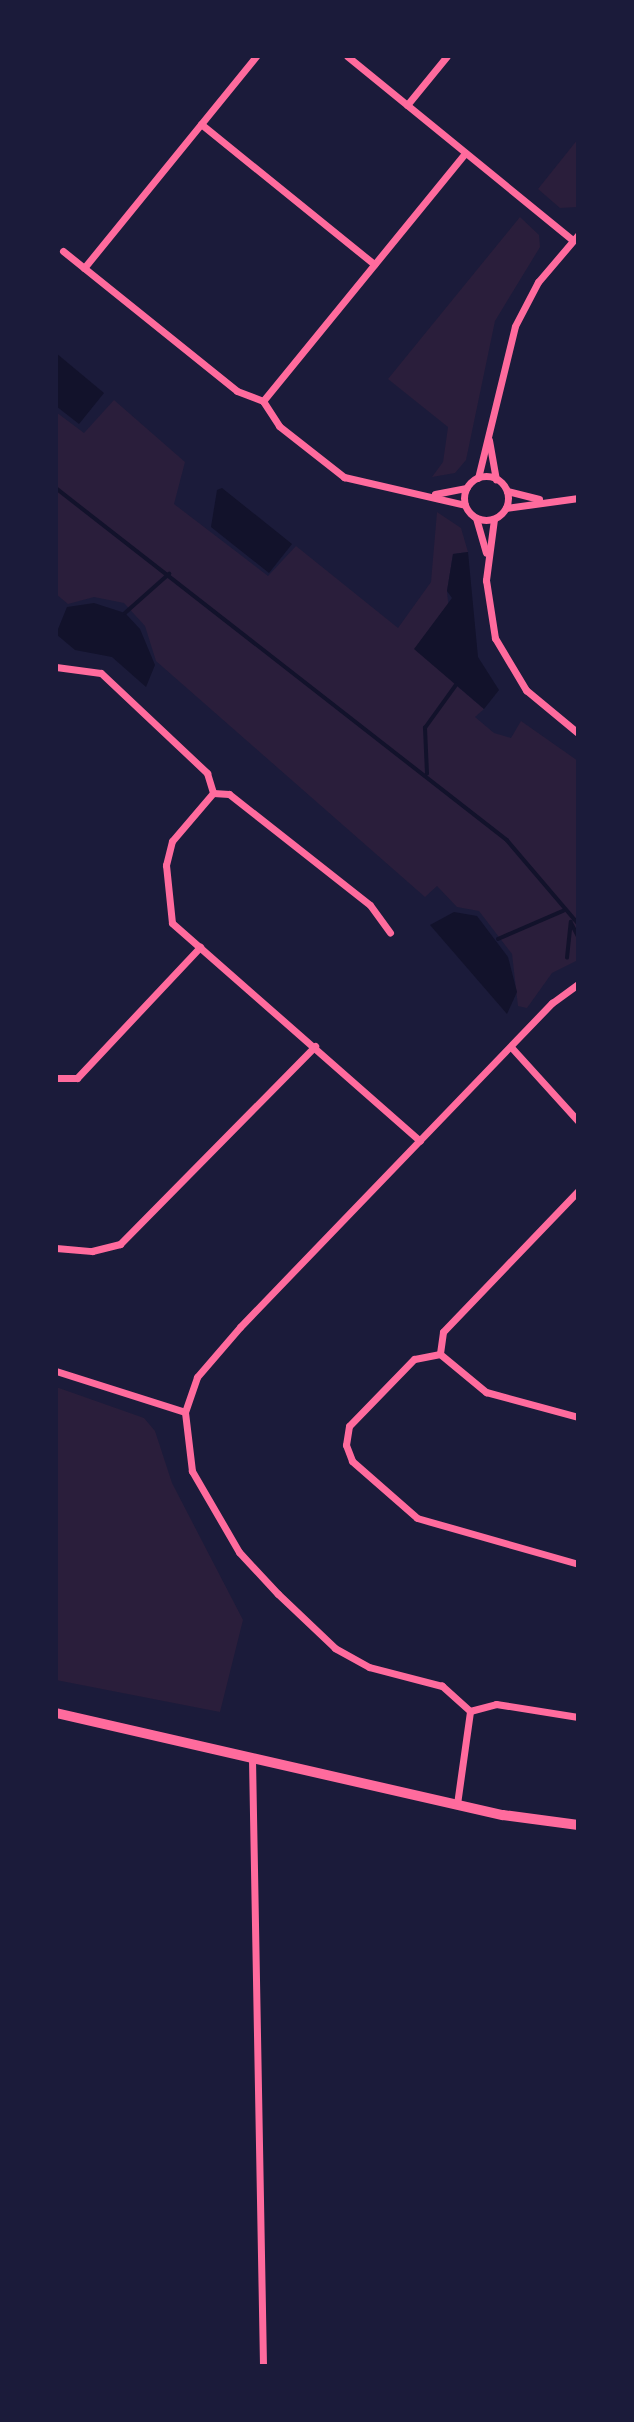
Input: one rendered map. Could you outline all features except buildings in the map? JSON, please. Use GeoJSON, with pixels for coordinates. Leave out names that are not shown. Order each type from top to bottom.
{"type":"FeatureCollection","features":[{"type":"Feature","properties":{"kind":"main road"},"geometry":{"type":"LineString","coordinates":[[56,1713],[457,1804],[578,1825]]}},
{"type":"Feature","properties":{"kind":"street"},"geometry":{"type":"LineString","coordinates":[[84,268],[256,56]]}},
{"type":"Feature","properties":{"kind":"street"},"geometry":{"type":"LineString","coordinates":[[347,56],[575,238],[538,282],[514,326],[478,478],[466,488],[435,494]]}},
{"type":"Feature","properties":{"kind":"street"},"geometry":{"type":"LineString","coordinates":[[407,105],[447,56]]}},
{"type":"Feature","properties":{"kind":"street"},"geometry":{"type":"LineString","coordinates":[[201,124],[374,264]]}},
{"type":"Feature","properties":{"kind":"street"},"geometry":{"type":"LineString","coordinates":[[263,401],[466,153]]}},
{"type":"Feature","properties":{"kind":"street"},"geometry":{"type":"LineString","coordinates":[[63,251],[237,390],[263,401],[279,426],[344,477],[435,494],[465,505],[476,518],[486,553]]}},
{"type":"Feature","properties":{"kind":"street"},"geometry":{"type":"LineString","coordinates":[[489,440],[496,479],[507,491],[539,499]]}},
{"type":"Feature","properties":{"kind":"street"},"geometry":{"type":"LineString","coordinates":[[478,478],[496,479]]}},
{"type":"Feature","properties":{"kind":"street"},"geometry":{"type":"LineString","coordinates":[[465,505],[466,488]]}},
{"type":"Feature","properties":{"kind":"street"},"geometry":{"type":"LineString","coordinates":[[506,508],[507,491]]}},
{"type":"Feature","properties":{"kind":"street"},"geometry":{"type":"LineString","coordinates":[[578,498],[539,499],[506,508],[494,519],[486,553],[487,600],[502,652],[539,704],[578,733]]}},
{"type":"Feature","properties":{"kind":"street"},"geometry":{"type":"LineString","coordinates":[[476,518],[494,519]]}},
{"type":"Feature","properties":{"kind":"street"},"geometry":{"type":"LineString","coordinates":[[56,667],[101,673],[207,772],[213,793]]}},
{"type":"Feature","properties":{"kind":"street"},"geometry":{"type":"LineString","coordinates":[[213,793],[229,794],[348,888],[390,933]]}},
{"type":"Feature","properties":{"kind":"street"},"geometry":{"type":"LineString","coordinates":[[213,793],[173,841],[166,865],[172,923],[420,1141]]}},
{"type":"Feature","properties":{"kind":"street"},"geometry":{"type":"LineString","coordinates":[[56,1078],[77,1077],[200,947]]}},
{"type":"Feature","properties":{"kind":"street"},"geometry":{"type":"LineString","coordinates":[[470,1711],[442,1686],[369,1667],[335,1648],[278,1594],[239,1552],[192,1471],[185,1412],[197,1377],[511,1047],[578,984]]}},
{"type":"Feature","properties":{"kind":"street"},"geometry":{"type":"LineString","coordinates":[[56,1248],[92,1251],[120,1244],[315,1046]]}},
{"type":"Feature","properties":{"kind":"street"},"geometry":{"type":"LineString","coordinates":[[511,1047],[578,1121]]}},
{"type":"Feature","properties":{"kind":"street"},"geometry":{"type":"LineString","coordinates":[[440,1354],[443,1332],[578,1191]]}},
{"type":"Feature","properties":{"kind":"street"},"geometry":{"type":"LineString","coordinates":[[440,1354],[486,1392],[578,1417]]}},
{"type":"Feature","properties":{"kind":"street"},"geometry":{"type":"LineString","coordinates":[[440,1354],[414,1359],[349,1426],[352,1461],[417,1518],[578,1564]]}},
{"type":"Feature","properties":{"kind":"street"},"geometry":{"type":"LineString","coordinates":[[56,1371],[185,1412]]}},
{"type":"Feature","properties":{"kind":"street"},"geometry":{"type":"LineString","coordinates":[[470,1711],[496,1704],[578,1717]]}},
{"type":"Feature","properties":{"kind":"street"},"geometry":{"type":"LineString","coordinates":[[457,1804],[470,1711]]}},
{"type":"Feature","properties":{"kind":"street"},"geometry":{"type":"LineString","coordinates":[[252,1759],[263,2366]]}},
{"type":"Feature","properties":{"kind":"shaded area"},"geometry":{"type":"Polygon","coordinates":[[[578,139],[578,207],[560,208],[538,189],[578,139]]]}},
{"type":"Feature","properties":{"kind":"shaded area"},"geometry":{"type":"Polygon","coordinates":[[[520,217],[539,235],[540,247],[495,321],[466,460],[455,473],[432,477],[443,462],[448,427],[388,379],[520,217]]]}},
{"type":"Feature","properties":{"kind":"shaded area"},"geometry":{"type":"Polygon","coordinates":[[[56,353],[104,393],[79,424],[56,406],[56,353]]]}},
{"type":"Feature","properties":{"kind":"shaded area"},"geometry":{"type":"Polygon","coordinates":[[[114,400],[185,462],[174,504],[268,576],[296,546],[398,628],[431,582],[437,512],[461,528],[468,552],[453,554],[447,591],[456,685],[484,709],[475,717],[494,733],[511,738],[521,721],[578,761],[578,960],[552,973],[527,1008],[518,1006],[512,954],[479,911],[457,907],[437,886],[425,897],[156,661],[145,626],[124,603],[94,597],[68,604],[56,594],[56,412],[84,433],[114,400]]]}},
{"type":"Feature","properties":{"kind":"shaded area"},"geometry":{"type":"Polygon","coordinates":[[[222,488],[292,544],[269,573],[211,527],[217,490],[222,488]]]}},
{"type":"Feature","properties":{"kind":"shaded area"},"geometry":{"type":"Polygon","coordinates":[[[468,552],[478,657],[499,690],[484,709],[414,649],[452,598],[447,591],[453,554],[468,552]]]}},
{"type":"Feature","properties":{"kind":"shaded area"},"geometry":{"type":"Polygon","coordinates":[[[94,603],[125,613],[140,629],[155,665],[146,687],[112,657],[75,650],[56,634],[67,607],[94,603]]]}},
{"type":"Feature","properties":{"kind":"shaded area"},"geometry":{"type":"Polygon","coordinates":[[[454,912],[477,916],[508,957],[517,992],[507,1014],[430,925],[454,912]]]}},
{"type":"Feature","properties":{"kind":"shaded area"},"geometry":{"type":"Polygon","coordinates":[[[56,1387],[144,1418],[155,1431],[172,1483],[243,1620],[220,1712],[56,1680],[56,1387]]]}},
{"type":"Feature","properties":{"kind":"waterway"},"geometry":{"type":"LineString","coordinates":[[56,488],[507,840],[578,923]]}},
{"type":"Feature","properties":{"kind":"waterway"},"geometry":{"type":"LineString","coordinates":[[125,613],[169,574]]}},
{"type":"Feature","properties":{"kind":"waterway"},"geometry":{"type":"LineString","coordinates":[[427,774],[425,728],[456,685]]}},
{"type":"Feature","properties":{"kind":"waterway"},"geometry":{"type":"LineString","coordinates":[[498,939],[563,911]]}},
{"type":"Feature","properties":{"kind":"waterway"},"geometry":{"type":"LineString","coordinates":[[567,958],[571,922]]}},
{"type":"Feature","properties":{"kind":"waterway"},"geometry":{"type":"LineString","coordinates":[[572,924],[578,936]]}}]}
